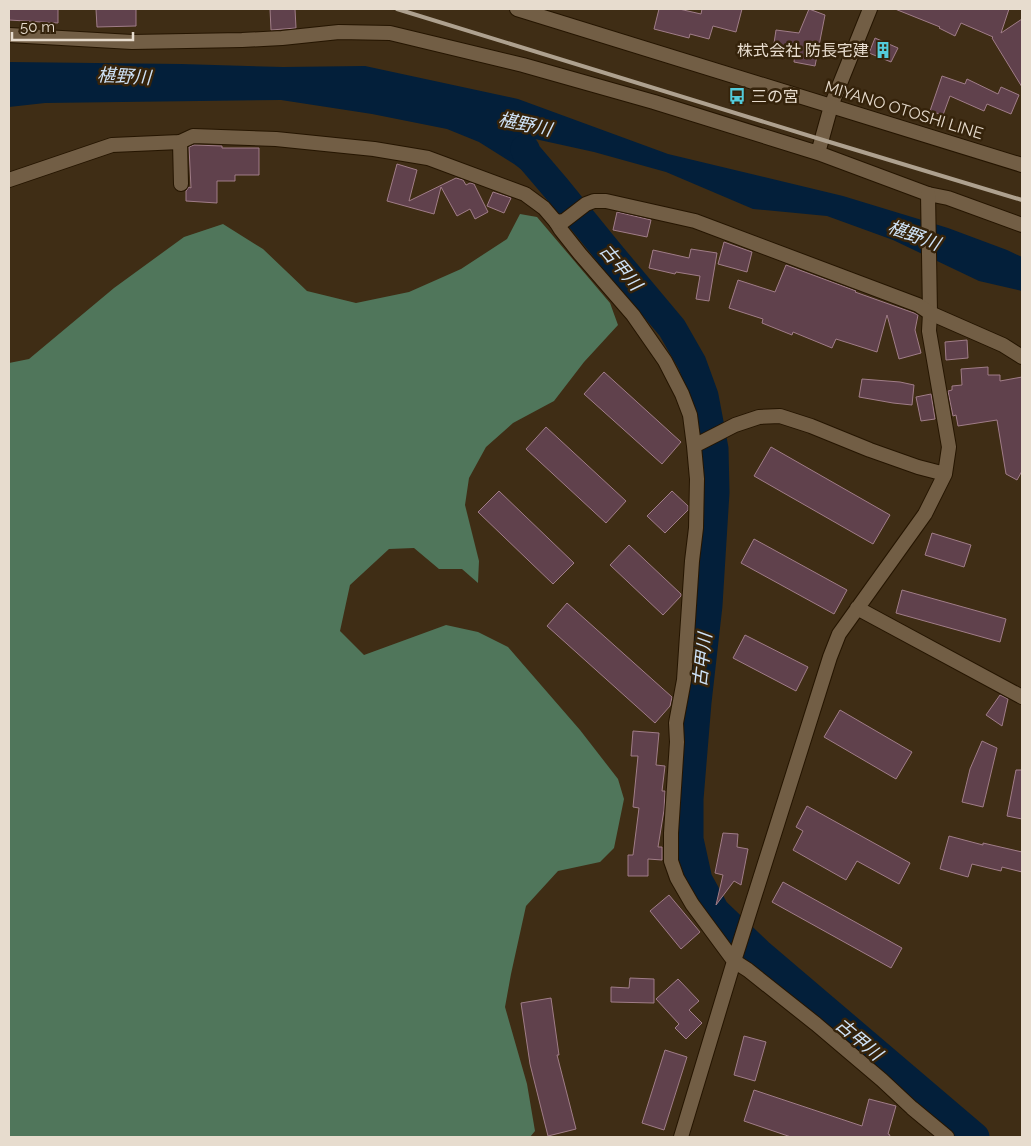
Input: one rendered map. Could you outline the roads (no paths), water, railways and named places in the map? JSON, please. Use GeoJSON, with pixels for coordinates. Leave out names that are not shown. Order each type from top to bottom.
{"type":"FeatureCollection","features":[{"type":"Feature","properties":{"kind":"street","name":"MIYANO OTOSHI LINE"},"geometry":{"type":"LineString","coordinates":[[517,9],[1022,165]]}},
{"type":"Feature","properties":{"kind":"street"},"geometry":{"type":"LineString","coordinates":[[818,153],[831,106],[870,9]]}},
{"type":"Feature","properties":{"kind":"street"},"geometry":{"type":"LineString","coordinates":[[9,35],[132,42],[250,40],[339,32],[390,33],[551,73],[654,102],[818,153],[928,199],[948,198],[1022,225]]}},
{"type":"Feature","properties":{"kind":"street"},"geometry":{"type":"LineString","coordinates":[[9,180],[112,145],[180,142],[193,136],[276,139],[374,149],[428,158],[525,194],[560,222],[561,230],[633,315],[666,361],[690,415],[696,444],[696,528],[684,680],[676,723],[677,742],[671,833],[671,860],[677,878],[692,904],[735,960],[816,1024],[946,1137]]}},
{"type":"Feature","properties":{"kind":"street"},"geometry":{"type":"LineString","coordinates":[[180,142],[181,184]]}},
{"type":"Feature","properties":{"kind":"street"},"geometry":{"type":"LineString","coordinates":[[681,1137],[747,921],[830,657],[839,634],[925,514],[945,474],[948,447],[929,331],[928,199]]}},
{"type":"Feature","properties":{"kind":"street"},"geometry":{"type":"LineString","coordinates":[[560,222],[586,204],[594,201],[606,201],[695,221],[930,308],[1003,345],[1022,357]]}},
{"type":"Feature","properties":{"kind":"street"},"geometry":{"type":"LineString","coordinates":[[696,444],[735,425],[759,417],[780,416],[918,467],[945,474]]}},
{"type":"Feature","properties":{"kind":"street"},"geometry":{"type":"LineString","coordinates":[[857,608],[1022,697]]}},
{"type":"Feature","properties":{"kind":"water","name":"椹野川"},"geometry":{"type":"Polygon","coordinates":[[[9,62],[283,67],[365,66],[518,99],[668,154],[843,196],[948,228],[1007,250],[1022,257],[1022,291],[979,281],[893,240],[827,216],[753,209],[666,172],[594,152],[535,139],[530,151],[549,175],[550,194],[514,164],[479,142],[447,129],[372,114],[281,100],[45,103],[9,107],[9,62]]]}},
{"type":"Feature","properties":{"kind":"waterway","name":"古甲川"},"geometry":{"type":"LineString","coordinates":[[525,149],[527,154],[672,328],[692,363],[704,396],[714,449],[715,492],[708,605],[689,799],[689,839],[698,880],[715,911],[759,953],[975,1137]]}},
{"type":"Feature","properties":{"kind":"railway"},"geometry":{"type":"LineString","coordinates":[[397,9],[1022,200]]}},
{"type":"Feature","properties":{"kind":"place","name":"株式会社 防長宅建"},"geometry":{"type":"Point","coordinates":[883,50]}},
{"type":"Feature","properties":{"kind":"place","name":"三の宮"},"geometry":{"type":"Point","coordinates":[737,96]}}]}
